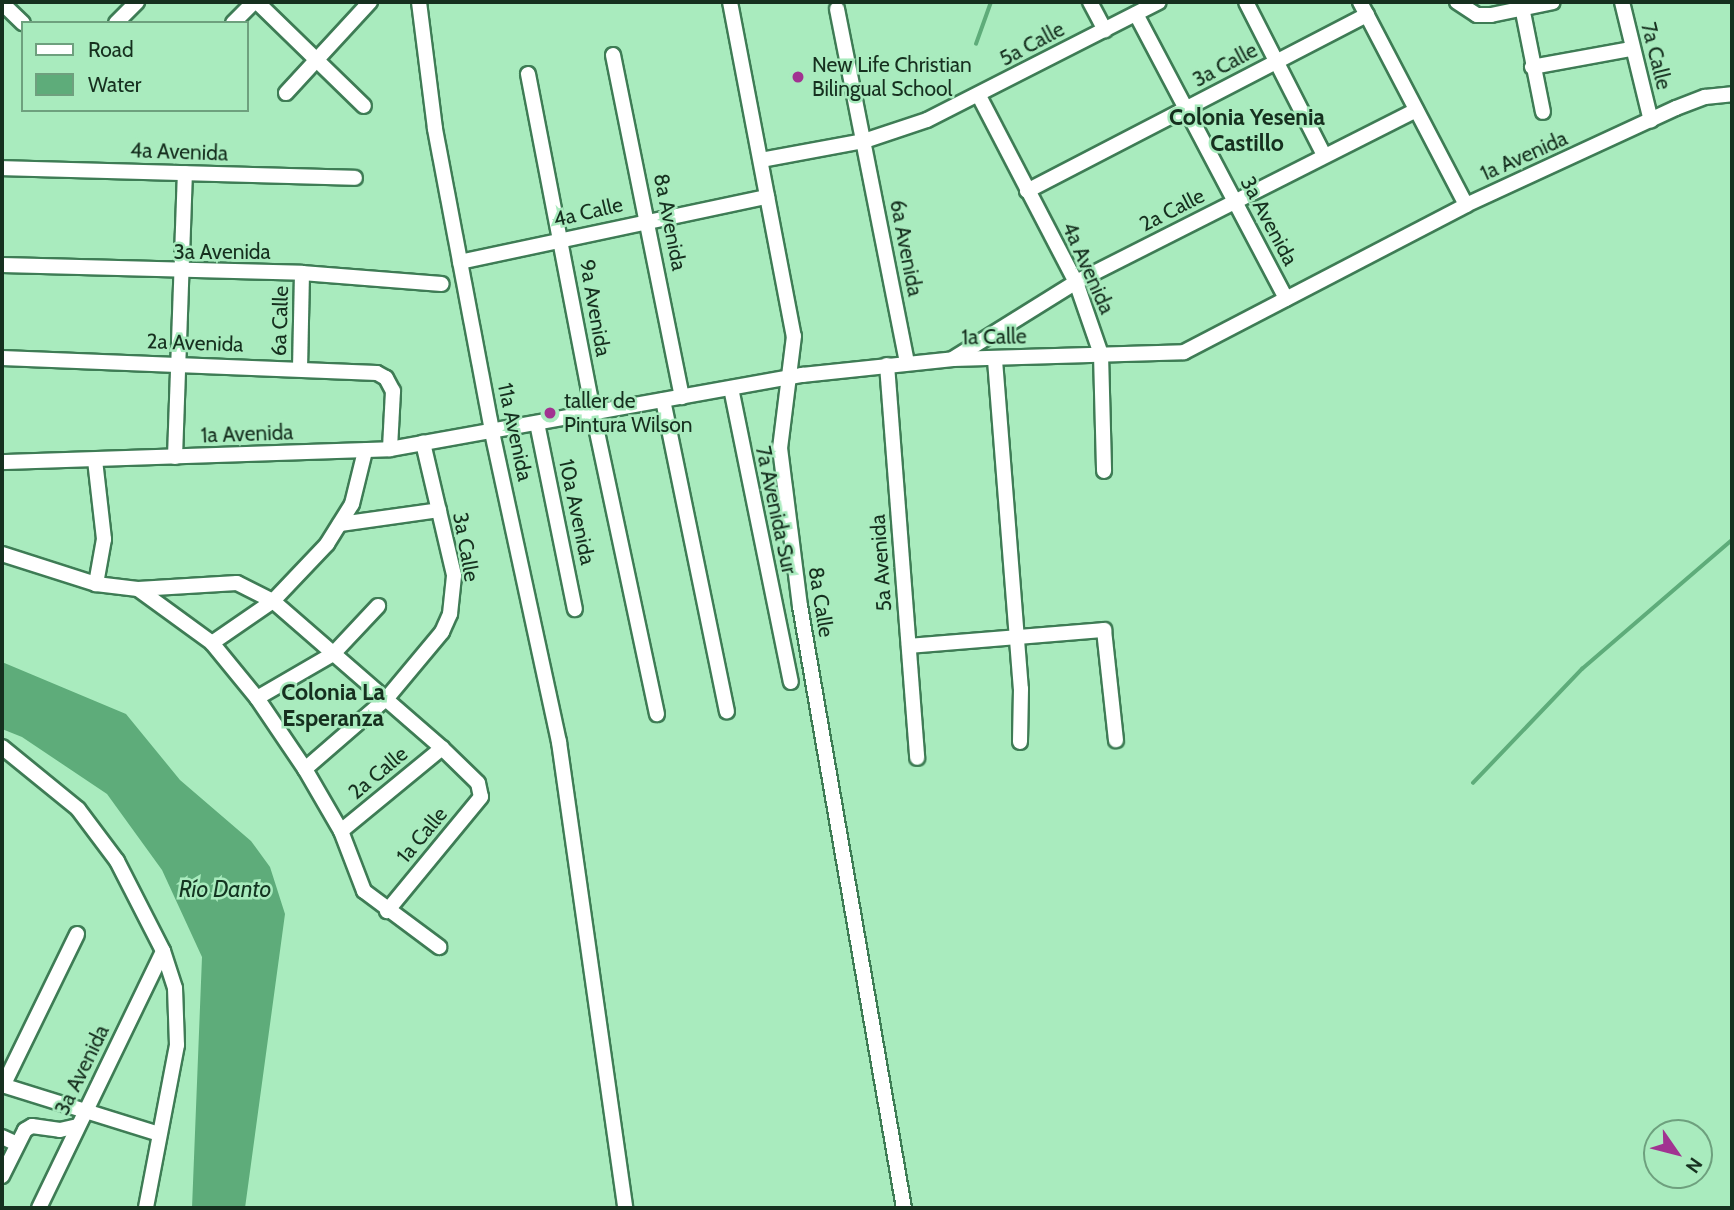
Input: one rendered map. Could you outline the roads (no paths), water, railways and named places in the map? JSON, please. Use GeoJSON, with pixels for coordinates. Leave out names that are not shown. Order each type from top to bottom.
{"type":"FeatureCollection","features":[{"type":"Feature","properties":{"kind":"street"},"geometry":{"type":"LineString","coordinates":[[118,21],[138,2]]}},
{"type":"Feature","properties":{"kind":"street"},"geometry":{"type":"LineString","coordinates":[[235,21],[256,2],[364,106]]}},
{"type":"Feature","properties":{"kind":"street"},"geometry":{"type":"LineString","coordinates":[[286,93],[370,2]]}},
{"type":"Feature","properties":{"kind":"street","name":"11a Avenida"},"geometry":{"type":"LineString","coordinates":[[419,2],[435,129],[492,432],[559,742],[625,1208]]}},
{"type":"Feature","properties":{"kind":"street","name":"8a Calle"},"geometry":{"type":"LineString","coordinates":[[730,2],[794,337],[780,448],[800,606],[904,1208]]}},
{"type":"Feature","properties":{"kind":"street"},"geometry":{"type":"LineString","coordinates":[[1090,2],[1105,30]]}},
{"type":"Feature","properties":{"kind":"street","name":"5a Calle"},"geometry":{"type":"LineString","coordinates":[[761,160],[864,141],[979,96],[1159,2]]}},
{"type":"Feature","properties":{"kind":"street"},"geometry":{"type":"LineString","coordinates":[[1246,2],[1324,155]]}},
{"type":"Feature","properties":{"kind":"street"},"geometry":{"type":"LineString","coordinates":[[1457,2],[1477,15],[1521,4],[1553,2]]}},
{"type":"Feature","properties":{"kind":"street","name":"7a Calle"},"geometry":{"type":"LineString","coordinates":[[1622,2],[1631,49],[1651,121]]}},
{"type":"Feature","properties":{"kind":"street"},"geometry":{"type":"LineString","coordinates":[[1521,4],[1543,112]]}},
{"type":"Feature","properties":{"kind":"street"},"geometry":{"type":"LineString","coordinates":[[7,7],[21,21]]}},
{"type":"Feature","properties":{"kind":"street","name":"3a Calle"},"geometry":{"type":"LineString","coordinates":[[1027,191],[1275,61],[1364,8]]}},
{"type":"Feature","properties":{"kind":"street","name":"1a Avenida"},"geometry":{"type":"LineString","coordinates":[[1364,8],[1466,205],[1697,99],[1732,94]]}},
{"type":"Feature","properties":{"kind":"street"},"geometry":{"type":"LineString","coordinates":[[836,9],[864,141]]}},
{"type":"Feature","properties":{"kind":"street","name":"3a Avenida"},"geometry":{"type":"LineString","coordinates":[[1136,14],[1286,299]]}},
{"type":"Feature","properties":{"kind":"street"},"geometry":{"type":"LineString","coordinates":[[1532,67],[1631,49]]}},
{"type":"Feature","properties":{"kind":"street","name":"8a Avenida"},"geometry":{"type":"LineString","coordinates":[[613,55],[649,219],[682,397]]}},
{"type":"Feature","properties":{"kind":"street","name":"9a Avenida"},"geometry":{"type":"LineString","coordinates":[[528,74],[593,413],[657,714]]}},
{"type":"Feature","properties":{"kind":"street","name":"4a Avenida"},"geometry":{"type":"LineString","coordinates":[[979,96],[1076,282],[1101,354],[1104,471]]}},
{"type":"Feature","properties":{"kind":"street","name":"2a Calle"},"geometry":{"type":"LineString","coordinates":[[953,359],[1076,282],[1416,110]]}},
{"type":"Feature","properties":{"kind":"street","name":"6a Avenida"},"geometry":{"type":"LineString","coordinates":[[864,141],[907,362]]}},
{"type":"Feature","properties":{"kind":"street","name":"4a Avenida"},"geometry":{"type":"LineString","coordinates":[[2,168],[355,178]]}},
{"type":"Feature","properties":{"kind":"street"},"geometry":{"type":"LineString","coordinates":[[175,457],[185,173]]}},
{"type":"Feature","properties":{"kind":"street","name":"4a Calle"},"geometry":{"type":"LineString","coordinates":[[460,262],[649,219],[767,197]]}},
{"type":"Feature","properties":{"kind":"street","name":"1a Calle"},"geometry":{"type":"LineString","coordinates":[[492,432],[789,377],[907,362],[1184,352],[1466,205]]}},
{"type":"Feature","properties":{"kind":"street","name":"3a Avenida"},"geometry":{"type":"LineString","coordinates":[[2,265],[181,274],[302,274],[442,284]]}},
{"type":"Feature","properties":{"kind":"street","name":"6a Calle"},"geometry":{"type":"LineString","coordinates":[[300,369],[302,274]]}},
{"type":"Feature","properties":{"kind":"street","name":"2a Avenida"},"geometry":{"type":"LineString","coordinates":[[2,358],[300,369],[386,378],[393,390],[390,449]]}},
{"type":"Feature","properties":{"kind":"street"},"geometry":{"type":"LineString","coordinates":[[995,360],[1017,638],[1020,743]]}},
{"type":"Feature","properties":{"kind":"street","name":"5a Avenida"},"geometry":{"type":"LineString","coordinates":[[887,365],[917,758]]}},
{"type":"Feature","properties":{"kind":"street","name":"7a Avenida Sur"},"geometry":{"type":"LineString","coordinates":[[731,388],[791,682]]}},
{"type":"Feature","properties":{"kind":"street"},"geometry":{"type":"LineString","coordinates":[[663,400],[727,711]]}},
{"type":"Feature","properties":{"kind":"street","name":"10a Avenida"},"geometry":{"type":"LineString","coordinates":[[537,423],[575,609]]}},
{"type":"Feature","properties":{"kind":"street","name":"1a Avenida"},"geometry":{"type":"LineString","coordinates":[[2,462],[365,451],[492,432]]}},
{"type":"Feature","properties":{"kind":"street","name":"3a Calle"},"geometry":{"type":"LineString","coordinates":[[305,769],[387,698],[442,632],[450,614],[454,575],[423,443]]}},
{"type":"Feature","properties":{"kind":"street"},"geometry":{"type":"LineString","coordinates":[[212,643],[273,601],[327,544],[352,504],[365,451]]}},
{"type":"Feature","properties":{"kind":"street"},"geometry":{"type":"LineString","coordinates":[[95,460],[104,539],[96,584]]}},
{"type":"Feature","properties":{"kind":"street"},"geometry":{"type":"LineString","coordinates":[[340,524],[439,510]]}},
{"type":"Feature","properties":{"kind":"street"},"geometry":{"type":"LineString","coordinates":[[2,554],[96,584],[138,589],[237,583],[273,601],[442,748]]}},
{"type":"Feature","properties":{"kind":"street"},"geometry":{"type":"LineString","coordinates":[[138,589],[212,643],[257,698],[305,769],[341,831],[364,891],[387,911],[439,947]]}},
{"type":"Feature","properties":{"kind":"street"},"geometry":{"type":"LineString","coordinates":[[257,698],[333,653],[378,606]]}},
{"type":"Feature","properties":{"kind":"street"},"geometry":{"type":"LineString","coordinates":[[909,646],[1104,631],[1116,740]]}},
{"type":"Feature","properties":{"kind":"street"},"geometry":{"type":"LineString","coordinates":[[2,747],[78,809],[117,861],[163,951],[174,988],[177,1045],[146,1208]]}},
{"type":"Feature","properties":{"kind":"street","name":"2a Calle"},"geometry":{"type":"LineString","coordinates":[[341,831],[442,748]]}},
{"type":"Feature","properties":{"kind":"street","name":"1a Calle"},"geometry":{"type":"LineString","coordinates":[[387,911],[481,797],[478,783],[442,748]]}},
{"type":"Feature","properties":{"kind":"street"},"geometry":{"type":"LineString","coordinates":[[77,934],[2,1086],[81,1120],[159,1134]]}},
{"type":"Feature","properties":{"kind":"street","name":"3a Avenida"},"geometry":{"type":"LineString","coordinates":[[39,1208],[163,951]]}},
{"type":"Feature","properties":{"kind":"street"},"geometry":{"type":"LineString","coordinates":[[2,1175],[25,1130],[32,1126],[60,1130],[81,1120]]}},
{"type":"Feature","properties":{"kind":"street"},"geometry":{"type":"LineString","coordinates":[[2,1137],[18,1144]]}},
{"type":"Feature","properties":{"kind":"water","name":"Río Danto"},"geometry":{"type":"Polygon","coordinates":[[[2,662],[126,714],[180,780],[251,841],[270,867],[285,914],[245,1208],[192,1208],[202,957],[162,870],[107,794],[22,737],[2,729],[2,662]]]}},
{"type":"Feature","properties":{"kind":"waterway"},"geometry":{"type":"LineString","coordinates":[[976,44],[991,2]]}},
{"type":"Feature","properties":{"kind":"waterway"},"geometry":{"type":"LineString","coordinates":[[1473,783],[1582,669],[1732,540]]}},
{"type":"Feature","properties":{"kind":"place","name":"New Life Christian Bilingual School"},"geometry":{"type":"Point","coordinates":[798,77]}},
{"type":"Feature","properties":{"kind":"place","name":"taller de Pintura Wilson"},"geometry":{"type":"Point","coordinates":[550,413]}},
{"type":"Feature","properties":{"kind":"district","name":"Colonia Yesenia Castillo"},"geometry":{"type":"Point","coordinates":[1247,130]}},
{"type":"Feature","properties":{"kind":"district","name":"Colonia La Esperanza"},"geometry":{"type":"Point","coordinates":[333,705]}}]}
